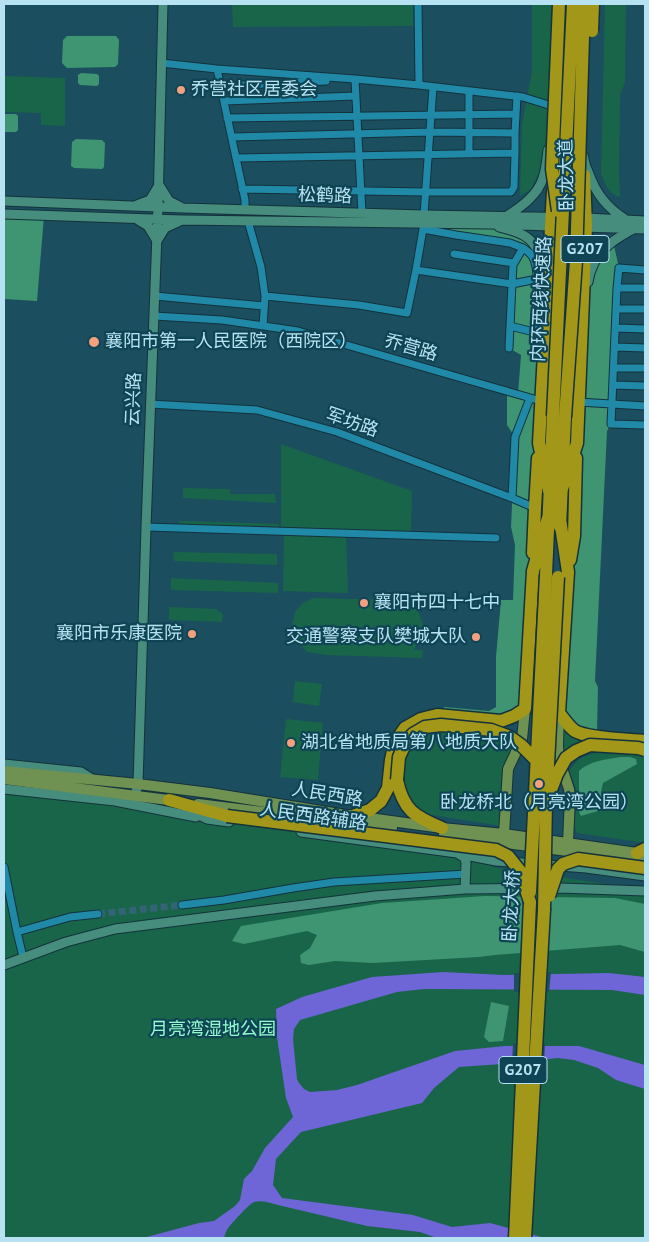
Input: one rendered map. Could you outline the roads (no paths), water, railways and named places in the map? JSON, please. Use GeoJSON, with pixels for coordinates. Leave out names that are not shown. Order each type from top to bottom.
{"type":"FeatureCollection","features":[{"type":"Feature","properties":{"kind":"highway"},"geometry":{"type":"LineString","coordinates":[[559,4],[552,169],[562,260]]}},
{"type":"Feature","properties":{"kind":"highway","name":"卧龙大道"},"geometry":{"type":"LineString","coordinates":[[555,492],[539,443],[536,400],[546,300],[550,221],[562,89],[566,4]]}},
{"type":"Feature","properties":{"kind":"highway","name":"内环西线快速路"},"geometry":{"type":"LineString","coordinates":[[559,416],[562,260],[573,4]]}},
{"type":"Feature","properties":{"kind":"highway","name":"内环西线快速路"},"geometry":{"type":"LineString","coordinates":[[559,416],[576,260],[584,4]]}},
{"type":"Feature","properties":{"kind":"highway"},"geometry":{"type":"LineString","coordinates":[[576,260],[577,211],[585,171],[591,4]]}},
{"type":"Feature","properties":{"kind":"highway","name":"卧龙大道"},"geometry":{"type":"LineString","coordinates":[[555,492],[577,443],[586,222],[582,144],[591,4]]}},
{"type":"Feature","properties":{"kind":"highway","name":"卧龙大道"},"geometry":{"type":"LineString","coordinates":[[558,575],[554,518],[559,416]]}},
{"type":"Feature","properties":{"kind":"highway"},"geometry":{"type":"LineString","coordinates":[[353,816],[370,810],[381,801],[388,788],[395,742],[405,728],[421,720],[436,716],[501,721],[525,709],[539,443]]}},
{"type":"Feature","properties":{"kind":"highway"},"geometry":{"type":"LineString","coordinates":[[577,443],[574,536],[558,575],[559,713],[566,723],[576,731],[595,737],[645,741]]}},
{"type":"Feature","properties":{"kind":"highway"},"geometry":{"type":"LineString","coordinates":[[533,571],[554,518]]}},
{"type":"Feature","properties":{"kind":"highway","name":"卧龙大桥"},"geometry":{"type":"LineString","coordinates":[[515,1238],[537,761],[558,575]]}},
{"type":"Feature","properties":{"kind":"highway","name":"卧龙大桥"},"geometry":{"type":"LineString","coordinates":[[524,1238],[544,910],[546,801],[558,575]]}},
{"type":"Feature","properties":{"kind":"highway"},"geometry":{"type":"LineString","coordinates":[[442,828],[422,819],[409,809],[400,794],[397,780],[400,757],[406,742],[413,734],[426,727],[441,725],[491,730],[510,737],[537,761]]}},
{"type":"Feature","properties":{"kind":"highway"},"geometry":{"type":"LineString","coordinates":[[546,801],[566,758],[576,751],[590,745],[645,750]]}},
{"type":"Feature","properties":{"kind":"highway"},"geometry":{"type":"LineString","coordinates":[[169,800],[227,816],[496,850],[508,856],[520,871],[530,902]]}},
{"type":"Feature","properties":{"kind":"highway"},"geometry":{"type":"LineString","coordinates":[[544,910],[558,869],[563,864],[578,859],[645,868]]}},
{"type":"Feature","properties":{"kind":"main road","name":"云兴路"},"geometry":{"type":"LineString","coordinates":[[135,796],[138,784],[158,219],[163,4]]}},
{"type":"Feature","properties":{"kind":"main road"},"geometry":{"type":"LineString","coordinates":[[507,216],[520,208],[535,193],[543,178],[550,123],[562,89]]}},
{"type":"Feature","properties":{"kind":"main road"},"geometry":{"type":"LineString","coordinates":[[582,144],[583,158],[599,196],[611,209],[628,220]]}},
{"type":"Feature","properties":{"kind":"main road"},"geometry":{"type":"LineString","coordinates":[[134,206],[150,200],[159,185],[169,201],[183,208]]}},
{"type":"Feature","properties":{"kind":"main road","name":"松鹤路"},"geometry":{"type":"LineString","coordinates":[[4,201],[362,213],[424,222],[507,216],[550,221]]}},
{"type":"Feature","properties":{"kind":"main road","name":"松鹤路"},"geometry":{"type":"LineString","coordinates":[[4,214],[182,220],[489,224],[550,221],[645,221]]}},
{"type":"Feature","properties":{"kind":"main road"},"geometry":{"type":"LineString","coordinates":[[135,218],[148,226],[157,241],[165,228],[182,220]]}},
{"type":"Feature","properties":{"kind":"main road","name":"松鹤路"},"geometry":{"type":"LineString","coordinates":[[586,222],[645,229]]}},
{"type":"Feature","properties":{"kind":"main road"},"geometry":{"type":"LineString","coordinates":[[489,224],[523,235],[536,246],[544,273],[546,300]]}},
{"type":"Feature","properties":{"kind":"main road"},"geometry":{"type":"LineString","coordinates":[[580,362],[586,331],[589,274],[605,248],[633,229]]}},
{"type":"Feature","properties":{"kind":"main road"},"geometry":{"type":"LineString","coordinates":[[522,863],[502,838],[508,768],[522,738],[525,709]]}},
{"type":"Feature","properties":{"kind":"main road"},"geometry":{"type":"LineString","coordinates":[[553,866],[559,863],[568,847],[570,797],[569,788],[559,759],[559,713]]}},
{"type":"Feature","properties":{"kind":"main road"},"geometry":{"type":"LineString","coordinates":[[4,764],[81,772],[92,780]]}},
{"type":"Feature","properties":{"kind":"main road","name":"人民西路"},"geometry":{"type":"LineString","coordinates":[[4,771],[210,793],[502,838]]}},
{"type":"Feature","properties":{"kind":"main road","name":"人民西路"},"geometry":{"type":"LineString","coordinates":[[4,779],[643,855]]}},
{"type":"Feature","properties":{"kind":"main road"},"geometry":{"type":"LineString","coordinates":[[4,788],[115,801],[207,819]]}},
{"type":"Feature","properties":{"kind":"main road","name":"人民西路辅路"},"geometry":{"type":"LineString","coordinates":[[169,800],[207,819],[457,853],[496,861],[586,868],[645,876]]}},
{"type":"Feature","properties":{"kind":"main road"},"geometry":{"type":"LineString","coordinates":[[457,853],[465,858],[466,862],[465,889]]}},
{"type":"Feature","properties":{"kind":"main road"},"geometry":{"type":"LineString","coordinates":[[466,862],[474,858],[482,858]]}},
{"type":"Feature","properties":{"kind":"main road"},"geometry":{"type":"LineString","coordinates":[[4,964],[66,942],[115,929],[375,896],[465,889],[560,888],[645,891]]}},
{"type":"Feature","properties":{"kind":"street"},"geometry":{"type":"LineString","coordinates":[[418,4],[419,85]]}},
{"type":"Feature","properties":{"kind":"street"},"geometry":{"type":"LineString","coordinates":[[161,63],[419,85],[517,96],[556,107]]}},
{"type":"Feature","properties":{"kind":"street"},"geometry":{"type":"LineString","coordinates":[[217,69],[245,210]]}},
{"type":"Feature","properties":{"kind":"street"},"geometry":{"type":"LineString","coordinates":[[221,86],[355,79]]}},
{"type":"Feature","properties":{"kind":"street"},"geometry":{"type":"LineString","coordinates":[[355,79],[362,213]]}},
{"type":"Feature","properties":{"kind":"street"},"geometry":{"type":"LineString","coordinates":[[265,296],[360,305],[407,313],[424,222],[434,87]]}},
{"type":"Feature","properties":{"kind":"street"},"geometry":{"type":"LineString","coordinates":[[469,91],[469,154]]}},
{"type":"Feature","properties":{"kind":"street"},"geometry":{"type":"LineString","coordinates":[[224,101],[356,96]]}},
{"type":"Feature","properties":{"kind":"street"},"geometry":{"type":"LineString","coordinates":[[242,189],[511,192],[514,187],[517,96]]}},
{"type":"Feature","properties":{"kind":"street"},"geometry":{"type":"LineString","coordinates":[[228,118],[516,114]]}},
{"type":"Feature","properties":{"kind":"street"},"geometry":{"type":"LineString","coordinates":[[232,137],[430,132],[515,133]]}},
{"type":"Feature","properties":{"kind":"street"},"geometry":{"type":"LineString","coordinates":[[236,158],[515,153]]}},
{"type":"Feature","properties":{"kind":"street"},"geometry":{"type":"LineString","coordinates":[[248,221],[261,267],[265,296],[263,326]]}},
{"type":"Feature","properties":{"kind":"street"},"geometry":{"type":"LineString","coordinates":[[424,222],[456,235],[510,243],[524,248],[532,255],[536,266],[537,279],[534,332],[510,326]]}},
{"type":"Feature","properties":{"kind":"street"},"geometry":{"type":"LineString","coordinates":[[509,348],[513,265],[524,248]]}},
{"type":"Feature","properties":{"kind":"street"},"geometry":{"type":"LineString","coordinates":[[454,254],[514,263]]}},
{"type":"Feature","properties":{"kind":"street"},"geometry":{"type":"LineString","coordinates":[[645,270],[619,268],[611,424],[645,425]]}},
{"type":"Feature","properties":{"kind":"street"},"geometry":{"type":"LineString","coordinates":[[416,270],[512,284],[537,279]]}},
{"type":"Feature","properties":{"kind":"street"},"geometry":{"type":"LineString","coordinates":[[617,288],[645,288]]}},
{"type":"Feature","properties":{"kind":"street"},"geometry":{"type":"LineString","coordinates":[[155,296],[264,306]]}},
{"type":"Feature","properties":{"kind":"street"},"geometry":{"type":"LineString","coordinates":[[616,309],[645,309]]}},
{"type":"Feature","properties":{"kind":"street","name":"乔营路"},"geometry":{"type":"LineString","coordinates":[[154,316],[222,320],[298,331],[536,400]]}},
{"type":"Feature","properties":{"kind":"street"},"geometry":{"type":"LineString","coordinates":[[616,328],[645,329]]}},
{"type":"Feature","properties":{"kind":"street"},"geometry":{"type":"LineString","coordinates":[[615,348],[645,348]]}},
{"type":"Feature","properties":{"kind":"street"},"geometry":{"type":"LineString","coordinates":[[614,368],[645,368]]}},
{"type":"Feature","properties":{"kind":"street"},"geometry":{"type":"LineString","coordinates":[[613,385],[645,386]]}},
{"type":"Feature","properties":{"kind":"street"},"geometry":{"type":"LineString","coordinates":[[512,498],[515,437],[536,400]]}},
{"type":"Feature","properties":{"kind":"street"},"geometry":{"type":"LineString","coordinates":[[578,402],[645,406]]}},
{"type":"Feature","properties":{"kind":"street","name":"军坊路"},"geometry":{"type":"LineString","coordinates":[[150,404],[257,410],[337,432],[535,508]]}},
{"type":"Feature","properties":{"kind":"street"},"geometry":{"type":"LineString","coordinates":[[146,527],[496,538]]}},
{"type":"Feature","properties":{"kind":"street"},"geometry":{"type":"LineString","coordinates":[[4,868],[23,957]]}},
{"type":"Feature","properties":{"kind":"street"},"geometry":{"type":"LineString","coordinates":[[182,905],[334,882],[466,874]]}},
{"type":"Feature","properties":{"kind":"street"},"geometry":{"type":"LineString","coordinates":[[17,932],[70,917],[98,914]]}},
{"type":"Feature","properties":{"kind":"tunnel"},"geometry":{"type":"LineString","coordinates":[[98,914],[182,905]]}},
{"type":"Feature","properties":{"kind":"place","name":"乔营社区居委会"},"geometry":{"type":"Point","coordinates":[181,90]}},
{"type":"Feature","properties":{"kind":"place","name":"襄阳市第一人民医院（西院区）"},"geometry":{"type":"Point","coordinates":[94,342]}},
{"type":"Feature","properties":{"kind":"place","name":"襄阳市四十七中"},"geometry":{"type":"Point","coordinates":[364,603]}},
{"type":"Feature","properties":{"kind":"place","name":"襄阳市乐康医院"},"geometry":{"type":"Point","coordinates":[192,634]}},
{"type":"Feature","properties":{"kind":"place","name":"交通警察支队樊城大队"},"geometry":{"type":"Point","coordinates":[476,637]}},
{"type":"Feature","properties":{"kind":"place","name":"湖北省地质局第八地质大队"},"geometry":{"type":"Point","coordinates":[291,743]}},
{"type":"Feature","properties":{"kind":"place","name":"卧龙桥北（月亮湾公园）"},"geometry":{"type":"Point","coordinates":[539,784]}},
{"type":"Feature","properties":{"kind":"park label","name":"月亮湾湿地公园"},"geometry":{"type":"Point","coordinates":[213,1030]}}]}
